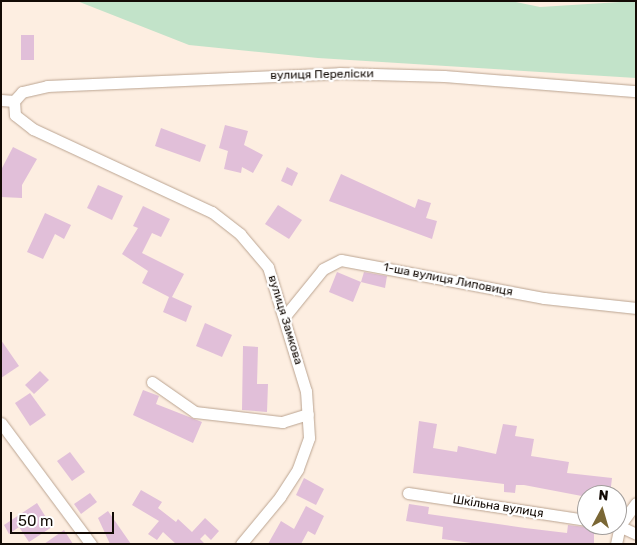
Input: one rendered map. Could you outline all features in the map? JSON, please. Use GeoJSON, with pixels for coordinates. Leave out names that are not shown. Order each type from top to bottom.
{"type":"FeatureCollection","features":[{"type":"Feature","properties":{"kind":"street","name":"вулиця Переліски"},"geometry":{"type":"LineString","coordinates":[[14,101],[22,92],[47,86],[339,73],[444,76],[636,91]]}},
{"type":"Feature","properties":{"kind":"street"},"geometry":{"type":"LineString","coordinates":[[1,100],[14,101]]}},
{"type":"Feature","properties":{"kind":"street","name":"вулиця Замкова"},"geometry":{"type":"LineString","coordinates":[[14,101],[16,114],[33,129],[212,212],[240,234],[268,267],[285,316],[306,391],[309,438],[298,469],[280,497],[241,544]]}},
{"type":"Feature","properties":{"kind":"street","name":"1-ша вулиця Липовиця"},"geometry":{"type":"LineString","coordinates":[[285,316],[323,269],[341,260],[544,298],[636,308]]}},
{"type":"Feature","properties":{"kind":"street"},"geometry":{"type":"LineString","coordinates":[[152,382],[195,412],[282,422],[308,414]]}},
{"type":"Feature","properties":{"kind":"street"},"geometry":{"type":"LineString","coordinates":[[1,423],[91,544]]}},
{"type":"Feature","properties":{"kind":"street","name":"Шкільна вулиця"},"geometry":{"type":"LineString","coordinates":[[408,493],[577,518]]}},
{"type":"Feature","properties":{"kind":"street"},"geometry":{"type":"LineString","coordinates":[[627,514],[636,503]]}},
{"type":"Feature","properties":{"kind":"green space"},"geometry":{"type":"Polygon","coordinates":[[[77,1],[511,1],[540,7],[636,1],[636,78],[318,58],[189,45],[77,1]]]}},
{"type":"Feature","properties":{"kind":"building"},"geometry":{"type":"Polygon","coordinates":[[[21,35],[34,35],[34,60],[21,60],[21,35]]]}},
{"type":"Feature","properties":{"kind":"building"},"geometry":{"type":"Polygon","coordinates":[[[225,125],[248,131],[244,145],[263,155],[253,173],[242,167],[241,173],[224,169],[228,151],[219,148],[225,125]]]}},
{"type":"Feature","properties":{"kind":"building"},"geometry":{"type":"Polygon","coordinates":[[[161,128],[206,145],[200,162],[155,146],[161,128]]]}},
{"type":"Feature","properties":{"kind":"building"},"geometry":{"type":"Polygon","coordinates":[[[13,147],[37,159],[22,185],[22,198],[1,197],[1,170],[13,147]]]}},
{"type":"Feature","properties":{"kind":"building"},"geometry":{"type":"Polygon","coordinates":[[[287,167],[298,173],[292,186],[281,181],[287,167]]]}},
{"type":"Feature","properties":{"kind":"building"},"geometry":{"type":"Polygon","coordinates":[[[341,174],[415,208],[418,199],[431,203],[426,218],[437,221],[432,239],[329,201],[341,174]]]}},
{"type":"Feature","properties":{"kind":"building"},"geometry":{"type":"Polygon","coordinates":[[[98,185],[123,196],[112,220],[87,208],[98,185]]]}},
{"type":"Feature","properties":{"kind":"building"},"geometry":{"type":"Polygon","coordinates":[[[278,205],[302,220],[289,239],[265,224],[278,205]]]}},
{"type":"Feature","properties":{"kind":"building"},"geometry":{"type":"Polygon","coordinates":[[[143,206],[170,219],[161,237],[152,233],[142,253],[184,274],[172,297],[192,306],[186,322],[163,312],[169,297],[142,283],[148,271],[122,254],[138,228],[133,226],[143,206]]]}},
{"type":"Feature","properties":{"kind":"building"},"geometry":{"type":"Polygon","coordinates":[[[45,213],[71,225],[64,239],[55,234],[43,259],[27,252],[45,213]]]}},
{"type":"Feature","properties":{"kind":"building"},"geometry":{"type":"Polygon","coordinates":[[[337,272],[361,282],[353,302],[329,292],[337,272]]]}},
{"type":"Feature","properties":{"kind":"building"},"geometry":{"type":"Polygon","coordinates":[[[364,272],[387,276],[385,288],[361,282],[364,272]]]}},
{"type":"Feature","properties":{"kind":"building"},"geometry":{"type":"Polygon","coordinates":[[[205,323],[232,335],[222,357],[196,346],[205,323]]]}},
{"type":"Feature","properties":{"kind":"building"},"geometry":{"type":"Polygon","coordinates":[[[1,340],[19,366],[1,378],[1,340]]]}},
{"type":"Feature","properties":{"kind":"building"},"geometry":{"type":"Polygon","coordinates":[[[243,346],[258,347],[257,384],[268,384],[267,412],[242,410],[243,346]]]}},
{"type":"Feature","properties":{"kind":"building"},"geometry":{"type":"Polygon","coordinates":[[[40,371],[49,380],[34,394],[25,385],[40,371]]]}},
{"type":"Feature","properties":{"kind":"building"},"geometry":{"type":"Polygon","coordinates":[[[143,390],[159,396],[156,404],[202,422],[193,443],[133,415],[143,390]]]}},
{"type":"Feature","properties":{"kind":"building"},"geometry":{"type":"Polygon","coordinates":[[[30,393],[46,415],[30,426],[15,403],[30,393]]]}},
{"type":"Feature","properties":{"kind":"building"},"geometry":{"type":"Polygon","coordinates":[[[419,421],[437,424],[433,448],[457,452],[458,446],[496,454],[503,424],[517,426],[515,436],[534,439],[531,456],[569,462],[567,473],[612,478],[611,485],[577,485],[577,495],[524,485],[516,485],[515,493],[504,492],[504,484],[413,473],[419,421]]]}},
{"type":"Feature","properties":{"kind":"building"},"geometry":{"type":"Polygon","coordinates":[[[70,452],[85,472],[72,481],[57,461],[70,452]]]}},
{"type":"Feature","properties":{"kind":"building"},"geometry":{"type":"Polygon","coordinates":[[[304,478],[324,489],[316,505],[296,495],[304,478]]]}},
{"type":"Feature","properties":{"kind":"building"},"geometry":{"type":"Polygon","coordinates":[[[141,490],[162,502],[158,508],[176,522],[178,519],[192,532],[205,518],[219,531],[211,540],[205,534],[200,539],[205,544],[176,544],[163,532],[157,540],[148,534],[159,521],[132,505],[141,490]]]}},
{"type":"Feature","properties":{"kind":"building"},"geometry":{"type":"Polygon","coordinates":[[[90,493],[97,502],[81,514],[74,504],[90,493]]]}},
{"type":"Feature","properties":{"kind":"building"},"geometry":{"type":"Polygon","coordinates":[[[37,503],[52,527],[29,542],[19,527],[9,534],[4,525],[37,503]]]}},
{"type":"Feature","properties":{"kind":"building"},"geometry":{"type":"Polygon","coordinates":[[[409,504],[429,507],[428,514],[525,528],[567,533],[568,525],[577,526],[577,535],[594,535],[594,544],[479,544],[442,539],[443,527],[406,521],[409,504]]]}},
{"type":"Feature","properties":{"kind":"building"},"geometry":{"type":"Polygon","coordinates":[[[306,506],[324,516],[315,535],[308,531],[301,544],[268,544],[281,521],[294,529],[306,506]]]}},
{"type":"Feature","properties":{"kind":"building"},"geometry":{"type":"Polygon","coordinates":[[[108,511],[131,544],[110,544],[98,518],[108,511]]]}},
{"type":"Feature","properties":{"kind":"building"},"geometry":{"type":"Polygon","coordinates":[[[64,530],[73,544],[44,544],[64,530]]]}}]}
